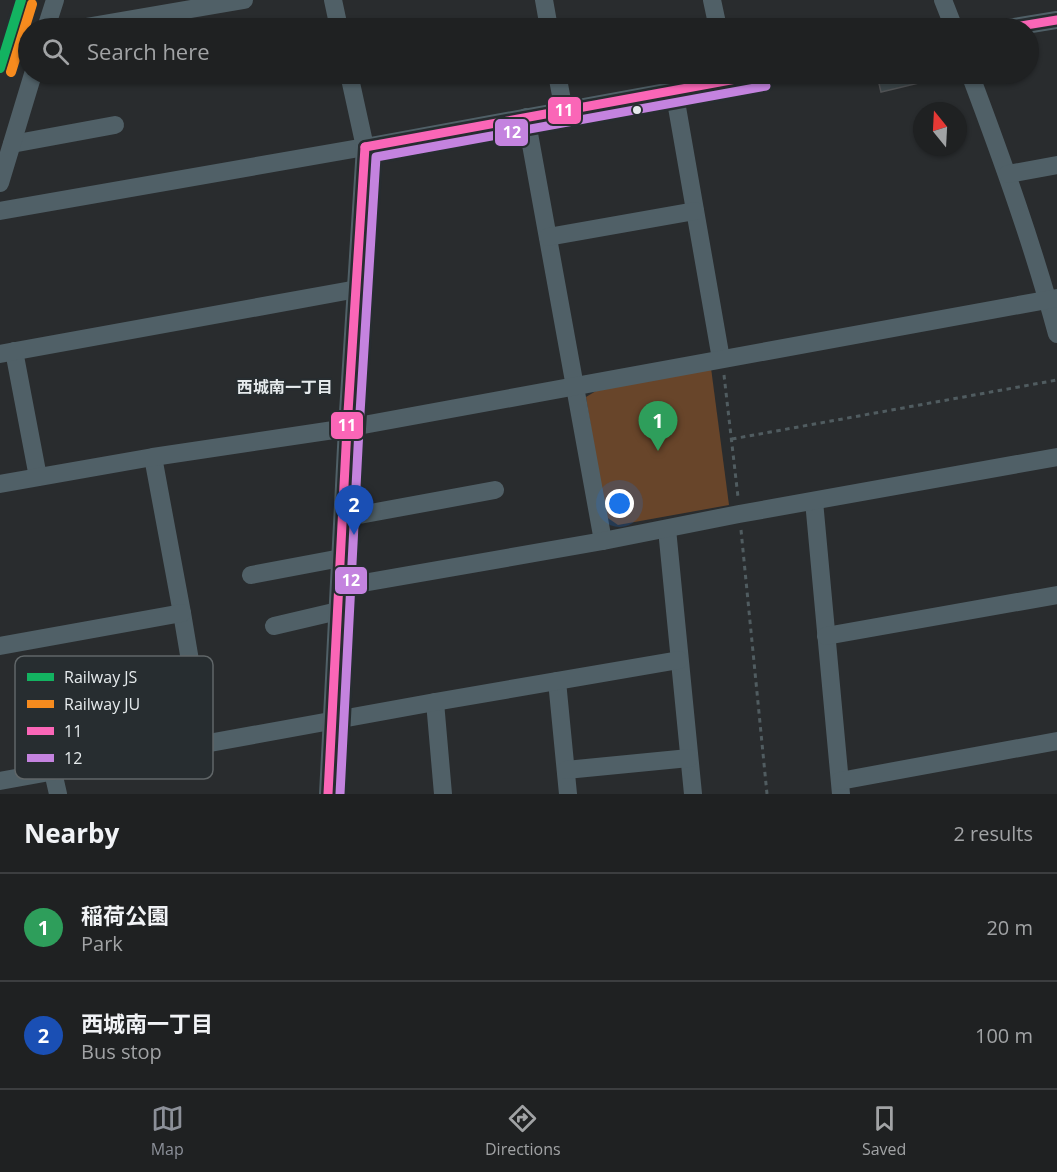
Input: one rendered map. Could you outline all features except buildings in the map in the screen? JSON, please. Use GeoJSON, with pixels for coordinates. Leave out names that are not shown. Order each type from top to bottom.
{"type":"FeatureCollection","features":[{"type":"Feature","properties":{"kind":"street"},"geometry":{"type":"LineString","coordinates":[[49,18],[55,0]]}},
{"type":"Feature","properties":{"kind":"street"},"geometry":{"type":"LineString","coordinates":[[139,18],[244,0]]}},
{"type":"Feature","properties":{"kind":"street"},"geometry":{"type":"LineString","coordinates":[[333,0],[337,18]]}},
{"type":"Feature","properties":{"kind":"street"},"geometry":{"type":"LineString","coordinates":[[544,0],[547,18]]}},
{"type":"Feature","properties":{"kind":"street"},"geometry":{"type":"LineString","coordinates":[[712,0],[716,18]]}},
{"type":"Feature","properties":{"kind":"street"},"geometry":{"type":"LineString","coordinates":[[943,0],[950,18]]}},
{"type":"Feature","properties":{"kind":"street"},"geometry":{"type":"LineString","coordinates":[[1039,23],[1057,20]]}},
{"type":"Feature","properties":{"kind":"street"},"geometry":{"type":"LineString","coordinates":[[0,183],[30,84]]}},
{"type":"Feature","properties":{"kind":"street"},"geometry":{"type":"LineString","coordinates":[[328,794],[347,428],[365,147],[351,84]]}},
{"type":"Feature","properties":{"kind":"street"},"geometry":{"type":"LineString","coordinates":[[559,84],[564,111]]}},
{"type":"Feature","properties":{"kind":"street"},"geometry":{"type":"LineString","coordinates":[[0,211],[564,111],[698,84]]}},
{"type":"Feature","properties":{"kind":"street"},"geometry":{"type":"LineString","coordinates":[[974,84],[1052,299],[1057,334]]}},
{"type":"Feature","properties":{"kind":"street"},"geometry":{"type":"LineString","coordinates":[[674,90],[722,359]]}},
{"type":"Feature","properties":{"kind":"street"},"geometry":{"type":"LineString","coordinates":[[526,117],[603,541]]}},
{"type":"Feature","properties":{"kind":"street"},"geometry":{"type":"LineString","coordinates":[[12,144],[115,125]]}},
{"type":"Feature","properties":{"kind":"street"},"geometry":{"type":"LineString","coordinates":[[1008,174],[1057,165]]}},
{"type":"Feature","properties":{"kind":"street"},"geometry":{"type":"LineString","coordinates":[[548,237],[695,212]]}},
{"type":"Feature","properties":{"kind":"street"},"geometry":{"type":"LineString","coordinates":[[38,477],[7,352],[357,289]]}},
{"type":"Feature","properties":{"kind":"street"},"geometry":{"type":"LineString","coordinates":[[0,484],[153,457],[347,428],[1052,299]]}},
{"type":"Feature","properties":{"kind":"street"},"geometry":{"type":"LineString","coordinates":[[153,457],[189,656]]}},
{"type":"Feature","properties":{"kind":"street"},"geometry":{"type":"LineString","coordinates":[[340,587],[1057,457]]}},
{"type":"Feature","properties":{"kind":"street"},"geometry":{"type":"LineString","coordinates":[[343,518],[495,490]]}},
{"type":"Feature","properties":{"kind":"street"},"geometry":{"type":"LineString","coordinates":[[814,501],[840,787],[1057,741]]}},
{"type":"Feature","properties":{"kind":"street"},"geometry":{"type":"LineString","coordinates":[[667,529],[693,794]]}},
{"type":"Feature","properties":{"kind":"street"},"geometry":{"type":"LineString","coordinates":[[251,576],[341,558]]}},
{"type":"Feature","properties":{"kind":"street"},"geometry":{"type":"LineString","coordinates":[[826,636],[1057,595]]}},
{"type":"Feature","properties":{"kind":"street"},"geometry":{"type":"LineString","coordinates":[[274,626],[338,611]]}},
{"type":"Feature","properties":{"kind":"street"},"geometry":{"type":"LineString","coordinates":[[0,646],[182,613]]}},
{"type":"Feature","properties":{"kind":"street"},"geometry":{"type":"LineString","coordinates":[[213,742],[679,660]]}},
{"type":"Feature","properties":{"kind":"street"},"geometry":{"type":"LineString","coordinates":[[557,681],[568,794]]}},
{"type":"Feature","properties":{"kind":"street"},"geometry":{"type":"LineString","coordinates":[[435,702],[443,794]]}},
{"type":"Feature","properties":{"kind":"street"},"geometry":{"type":"LineString","coordinates":[[566,770],[689,758]]}},
{"type":"Feature","properties":{"kind":"street"},"geometry":{"type":"LineString","coordinates":[[0,781],[15,778]]}},
{"type":"Feature","properties":{"kind":"street"},"geometry":{"type":"LineString","coordinates":[[55,779],[58,794]]}},
{"type":"Feature","properties":{"kind":"path"},"geometry":{"type":"LineString","coordinates":[[722,359],[740,514],[767,794]]}},
{"type":"Feature","properties":{"kind":"path"},"geometry":{"type":"LineString","coordinates":[[732,439],[1057,380]]}},
{"type":"Feature","properties":{"kind":"shaded area"},"geometry":{"type":"Polygon","coordinates":[[[711,368],[729,505],[618,525],[605,516],[586,397],[596,391],[711,368]]]}},
{"type":"Feature","properties":{"kind":"rail line","name":"JS"},"geometry":{"type":"LineString","coordinates":[[0,68],[21,0]]}},
{"type":"Feature","properties":{"kind":"rail line","name":"JU"},"geometry":{"type":"LineString","coordinates":[[28,18],[32,4]]}},
{"type":"Feature","properties":{"kind":"rail line","name":"JU"},"geometry":{"type":"LineString","coordinates":[[11,72],[18,49]]}},
{"type":"Feature","properties":{"kind":"transit line","name":"11"},"geometry":{"type":"LineString","coordinates":[[1039,23],[1057,20]]}},
{"type":"Feature","properties":{"kind":"transit line","name":"11"},"geometry":{"type":"LineString","coordinates":[[365,147],[709,84]]}},
{"type":"Feature","properties":{"kind":"transit line","name":"12"},"geometry":{"type":"LineString","coordinates":[[340,794],[376,157],[766,86]]}},
{"type":"Feature","properties":{"kind":"transit line","name":"11"},"geometry":{"type":"LineString","coordinates":[[328,794],[347,428],[365,147]]}},
{"type":"Feature","properties":{"kind":"place","name":"稲荷公園"},"geometry":{"type":"Point","coordinates":[658,451]}},
{"type":"Feature","properties":{"kind":"place","name":"西城南一丁目"},"geometry":{"type":"Point","coordinates":[354,535]}},
{"type":"Feature","properties":{"kind":"district","name":"西城南一丁目"},"geometry":{"type":"Point","coordinates":[285,387]}}]}
